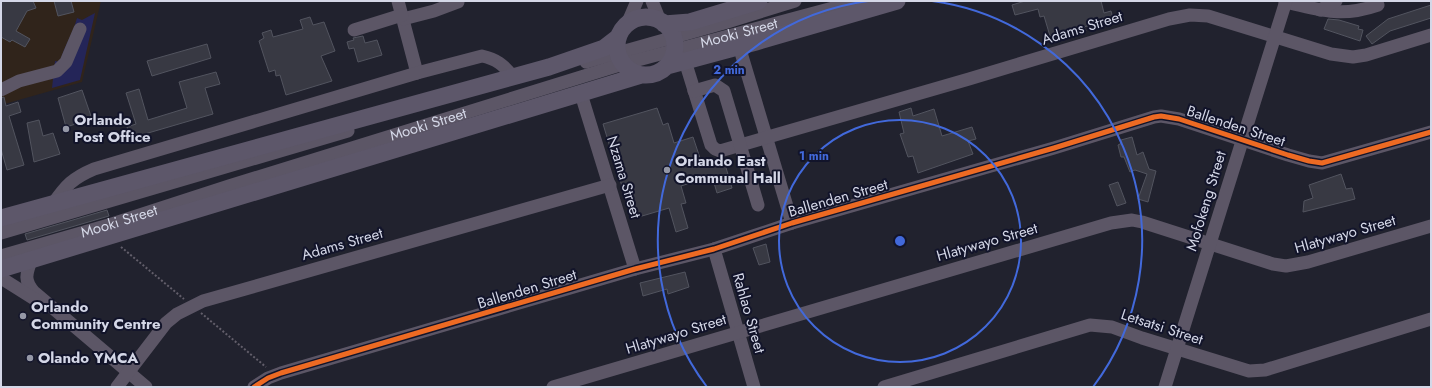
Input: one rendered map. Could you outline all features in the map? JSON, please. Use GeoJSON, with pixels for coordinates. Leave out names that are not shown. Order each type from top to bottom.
{"type":"FeatureCollection","features":[{"type":"Feature","properties":{"kind":"main road","name":"Mooki Street"},"geometry":{"type":"LineString","coordinates":[[672,38],[696,21],[759,1]]}},
{"type":"Feature","properties":{"kind":"main road","name":"Mooki Street"},"geometry":{"type":"LineString","coordinates":[[672,38],[739,46],[897,1]]}},
{"type":"Feature","properties":{"kind":"main road"},"geometry":{"type":"LineString","coordinates":[[641,75],[628,70],[619,52],[621,30],[628,22],[644,17],[672,38]]}},
{"type":"Feature","properties":{"kind":"main road","name":"Mooki Street"},"geometry":{"type":"LineString","coordinates":[[1,269],[641,75],[651,74],[667,66],[673,58],[672,38]]}},
{"type":"Feature","properties":{"kind":"main road","name":"Mooki Street"},"geometry":{"type":"LineString","coordinates":[[1,218],[549,67],[604,48],[619,52]]}},
{"type":"Feature","properties":{"kind":"street"},"geometry":{"type":"LineString","coordinates":[[398,1],[417,73]]}},
{"type":"Feature","properties":{"kind":"street"},"geometry":{"type":"LineString","coordinates":[[628,22],[637,1]]}},
{"type":"Feature","properties":{"kind":"street"},"geometry":{"type":"LineString","coordinates":[[652,1],[672,38],[694,91],[715,85],[724,91],[758,205]]}},
{"type":"Feature","properties":{"kind":"street","name":"Mooki Street"},"geometry":{"type":"LineString","coordinates":[[1,233],[795,1]]}},
{"type":"Feature","properties":{"kind":"street","name":"Mooki Street"},"geometry":{"type":"LineString","coordinates":[[672,38],[859,1]]}},
{"type":"Feature","properties":{"kind":"street"},"geometry":{"type":"LineString","coordinates":[[1320,10],[1336,1]]}},
{"type":"Feature","properties":{"kind":"street"},"geometry":{"type":"LineString","coordinates":[[354,30],[403,17],[434,11],[458,2]]}},
{"type":"Feature","properties":{"kind":"street"},"geometry":{"type":"LineString","coordinates":[[1285,2],[1320,10],[1350,13],[1378,5]]}},
{"type":"Feature","properties":{"kind":"street","name":"Mofokeng Street"},"geometry":{"type":"LineString","coordinates":[[1165,387],[1285,2]]}},
{"type":"Feature","properties":{"kind":"street","name":"Adams Street"},"geometry":{"type":"LineString","coordinates":[[694,91],[711,145],[720,151],[969,80],[1104,38],[1190,15],[1208,16],[1331,54],[1353,57],[1366,55],[1431,35]]}},
{"type":"Feature","properties":{"kind":"street"},"geometry":{"type":"LineString","coordinates":[[1,90],[19,80],[57,71],[66,62],[80,29]]}},
{"type":"Feature","properties":{"kind":"street"},"geometry":{"type":"LineString","coordinates":[[739,46],[792,223]]}},
{"type":"Feature","properties":{"kind":"street","name":"Mooki Street"},"geometry":{"type":"LineString","coordinates":[[1,256],[112,224],[228,186],[619,52]]}},
{"type":"Feature","properties":{"kind":"street"},"geometry":{"type":"LineString","coordinates":[[53,204],[69,183],[78,176],[94,169],[417,73],[482,56],[492,59],[502,65],[512,76]]}},
{"type":"Feature","properties":{"kind":"street","name":"Nzama Street"},"geometry":{"type":"LineString","coordinates":[[581,94],[635,269]]}},
{"type":"Feature","properties":{"kind":"street","name":"Ballenden Street"},"geometry":{"type":"LineString","coordinates":[[254,387],[268,378],[281,373],[635,269],[714,249],[792,223],[1054,148],[1154,117],[1161,116],[1179,119],[1309,161],[1322,163],[1431,132]]}},
{"type":"Feature","properties":{"kind":"street","name":"Adams Street"},"geometry":{"type":"LineString","coordinates":[[117,387],[166,323],[177,314],[203,301],[436,233],[610,186]]}},
{"type":"Feature","properties":{"kind":"street","name":"Hlatywayo Street"},"geometry":{"type":"LineString","coordinates":[[553,387],[1111,223],[1132,220],[1142,222],[1273,264],[1286,266],[1308,262],[1431,226]]}},
{"type":"Feature","properties":{"kind":"street","name":"Rahlao Street"},"geometry":{"type":"LineString","coordinates":[[714,249],[754,387]]}},
{"type":"Feature","properties":{"kind":"street"},"geometry":{"type":"LineString","coordinates":[[31,261],[26,274],[26,281],[34,292],[146,387]]}},
{"type":"Feature","properties":{"kind":"street"},"geometry":{"type":"LineString","coordinates":[[1,278],[35,300],[49,306]]}},
{"type":"Feature","properties":{"kind":"street","name":"Letsatsi Street"},"geometry":{"type":"LineString","coordinates":[[884,387],[1090,324],[1112,327],[1249,371],[1260,370],[1431,319]]}},
{"type":"Feature","properties":{"kind":"shaded area"},"geometry":{"type":"Polygon","coordinates":[[[1,1],[101,1],[82,82],[1,105],[1,1]]]}},
{"type":"Feature","properties":{"kind":"shaded area"},"geometry":{"type":"Polygon","coordinates":[[[95,13],[80,80],[52,88],[55,61],[60,62],[77,18],[82,20],[95,13]]]}},
{"type":"Feature","properties":{"kind":"building"},"geometry":{"type":"Polygon","coordinates":[[[1,1],[33,1],[36,8],[27,11],[16,31],[30,39],[25,47],[12,40],[10,42],[1,37],[1,1]]]}},
{"type":"Feature","properties":{"kind":"building"},"geometry":{"type":"Polygon","coordinates":[[[54,1],[71,1],[74,12],[58,16],[54,1]]]}},
{"type":"Feature","properties":{"kind":"building"},"geometry":{"type":"Polygon","coordinates":[[[1025,1],[1101,1],[1104,13],[1111,11],[1114,22],[1105,25],[1104,21],[1084,27],[1086,31],[1076,34],[1074,29],[1050,36],[1044,16],[1040,17],[1038,9],[1015,15],[1012,5],[1025,1]]]}},
{"type":"Feature","properties":{"kind":"building"},"geometry":{"type":"Polygon","coordinates":[[[1431,5],[1431,18],[1390,31],[1372,44],[1366,36],[1388,19],[1431,5]]]}},
{"type":"Feature","properties":{"kind":"building"},"geometry":{"type":"Polygon","coordinates":[[[310,17],[313,25],[324,22],[335,51],[321,56],[332,81],[286,95],[280,75],[276,76],[275,70],[269,72],[259,41],[264,38],[262,33],[271,30],[273,37],[303,29],[300,20],[310,17]]]}},
{"type":"Feature","properties":{"kind":"building"},"geometry":{"type":"Polygon","coordinates":[[[1328,19],[1339,20],[1359,26],[1358,29],[1363,30],[1360,41],[1324,29],[1328,19]]]}},
{"type":"Feature","properties":{"kind":"building"},"geometry":{"type":"Polygon","coordinates":[[[363,36],[365,43],[377,40],[382,55],[358,62],[354,48],[349,49],[347,42],[354,40],[353,38],[363,36]]]}},
{"type":"Feature","properties":{"kind":"building"},"geometry":{"type":"Polygon","coordinates":[[[207,44],[211,58],[152,76],[147,61],[207,44]]]}},
{"type":"Feature","properties":{"kind":"building"},"geometry":{"type":"Polygon","coordinates":[[[216,72],[220,84],[205,88],[213,114],[131,138],[127,127],[136,124],[126,93],[139,89],[148,120],[187,108],[179,82],[216,72]]]}},
{"type":"Feature","properties":{"kind":"building"},"geometry":{"type":"Polygon","coordinates":[[[82,90],[92,119],[66,127],[58,98],[82,90]]]}},
{"type":"Feature","properties":{"kind":"building"},"geometry":{"type":"Polygon","coordinates":[[[4,97],[6,106],[18,102],[21,112],[9,116],[24,165],[7,170],[1,149],[1,98],[4,97]]]}},
{"type":"Feature","properties":{"kind":"building"},"geometry":{"type":"Polygon","coordinates":[[[657,108],[663,125],[668,123],[674,143],[693,137],[703,167],[724,161],[732,188],[717,193],[712,176],[681,186],[686,203],[681,204],[688,228],[676,232],[669,208],[632,219],[603,124],[657,108]]]}},
{"type":"Feature","properties":{"kind":"building"},"geometry":{"type":"Polygon","coordinates":[[[911,108],[913,116],[934,109],[942,136],[972,127],[976,139],[968,141],[973,154],[918,173],[913,156],[908,157],[900,134],[904,133],[899,112],[911,108]]]}},
{"type":"Feature","properties":{"kind":"building"},"geometry":{"type":"Polygon","coordinates":[[[39,120],[43,136],[53,133],[60,154],[34,162],[27,123],[39,120]]]}},
{"type":"Feature","properties":{"kind":"building"},"geometry":{"type":"Polygon","coordinates":[[[1132,137],[1137,155],[1143,152],[1149,169],[1156,171],[1148,202],[1138,199],[1147,174],[1135,170],[1130,172],[1124,157],[1121,157],[1118,145],[1122,143],[1121,140],[1132,137]]]}},
{"type":"Feature","properties":{"kind":"building"},"geometry":{"type":"Polygon","coordinates":[[[1341,174],[1346,189],[1352,188],[1355,199],[1303,212],[1304,201],[1313,198],[1309,185],[1341,174]]]}},
{"type":"Feature","properties":{"kind":"building"},"geometry":{"type":"Polygon","coordinates":[[[1118,182],[1126,203],[1117,206],[1109,185],[1118,182]]]}},
{"type":"Feature","properties":{"kind":"building"},"geometry":{"type":"Polygon","coordinates":[[[107,210],[109,216],[27,240],[25,234],[107,210]]]}},
{"type":"Feature","properties":{"kind":"building"},"geometry":{"type":"Polygon","coordinates":[[[766,244],[770,262],[759,265],[753,248],[766,244]]]}},
{"type":"Feature","properties":{"kind":"building"},"geometry":{"type":"Polygon","coordinates":[[[685,272],[689,287],[668,294],[667,289],[643,296],[640,283],[685,272]]]}},
{"type":"Feature","properties":{"kind":"cycle path"},"geometry":{"type":"LineString","coordinates":[[254,387],[268,378],[281,373],[635,269],[714,249],[792,223],[1054,148],[1154,117],[1161,116],[1179,119],[1288,155],[1322,163],[1431,132]]}},
{"type":"Feature","properties":{"kind":"place","name":"Orlando Post Office"},"geometry":{"type":"Point","coordinates":[66,129]}},
{"type":"Feature","properties":{"kind":"place","name":"Orlando East Communal Hall"},"geometry":{"type":"Point","coordinates":[667,170]}},
{"type":"Feature","properties":{"kind":"place","name":"Orlando Community Centre"},"geometry":{"type":"Point","coordinates":[23,316]}},
{"type":"Feature","properties":{"kind":"place","name":"Olando YMCA"},"geometry":{"type":"Point","coordinates":[30,358]}}]}
